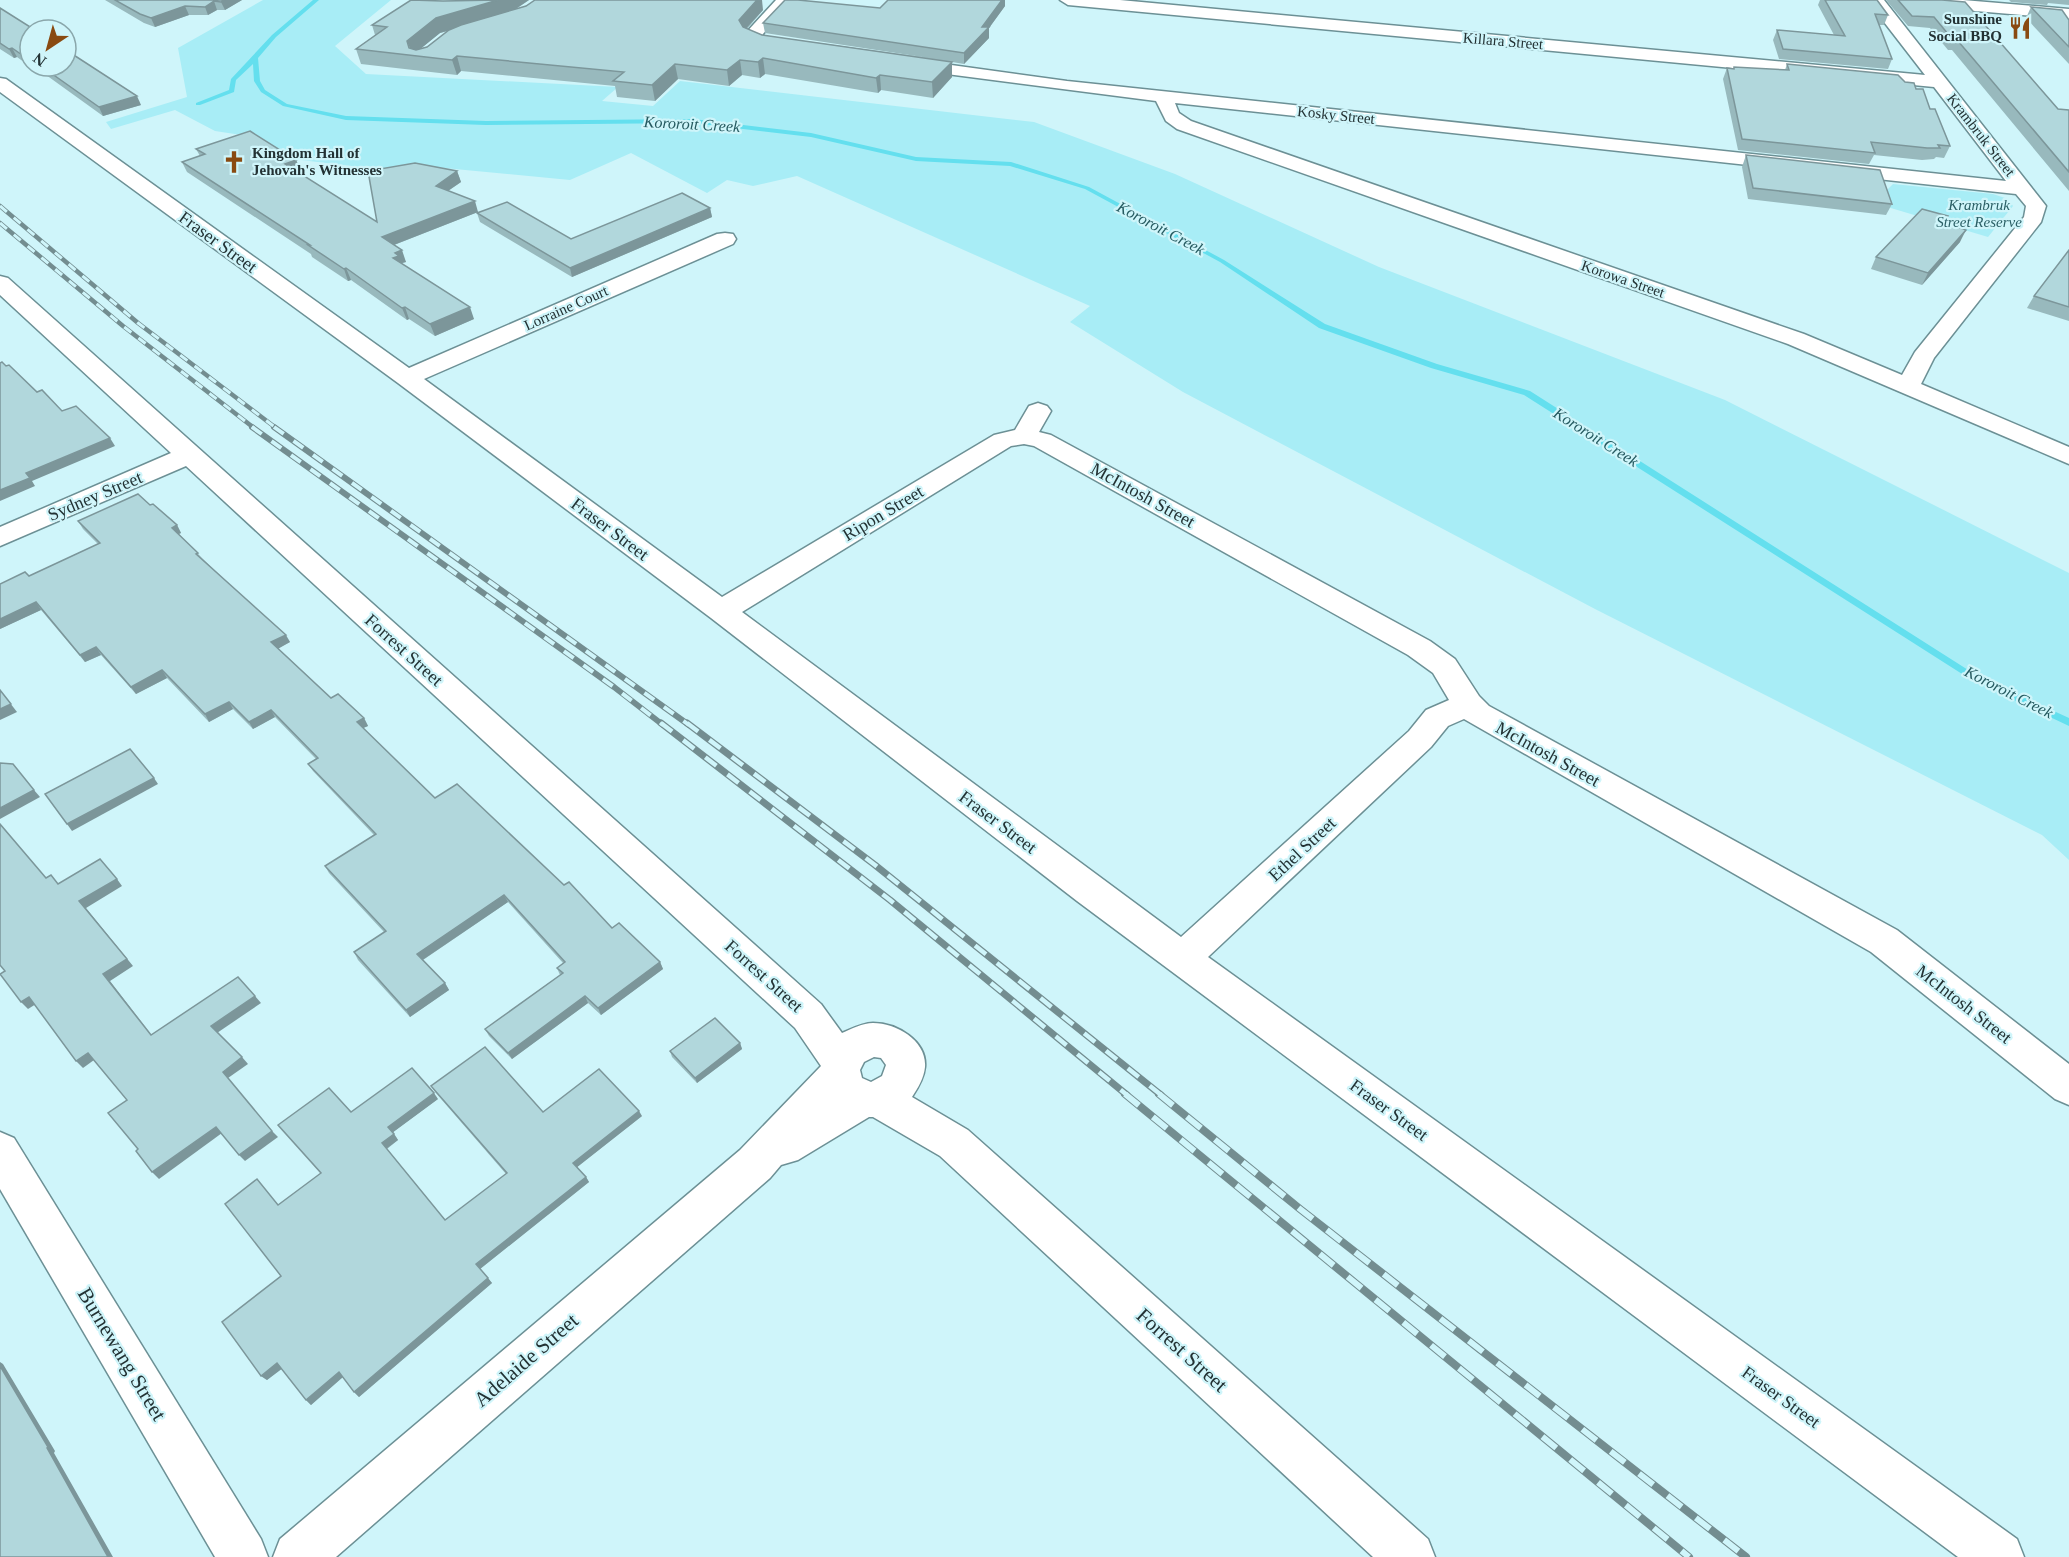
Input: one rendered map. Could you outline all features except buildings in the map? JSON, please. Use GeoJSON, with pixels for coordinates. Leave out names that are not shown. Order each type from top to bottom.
{"type":"FeatureCollection","features":[{"type":"Feature","properties":{"kind":"street","name":"Killara Street"},"geometry":{"type":"LineString","coordinates":[[1068,0],[1938,82]]}},
{"type":"Feature","properties":{"kind":"street","name":"Krambruk Street"},"geometry":{"type":"LineString","coordinates":[[1875,0],[2036,206],[2034,218],[1923,357],[1915,376],[1894,382]]}},
{"type":"Feature","properties":{"kind":"street"},"geometry":{"type":"LineString","coordinates":[[1905,0],[2069,14]]}},
{"type":"Feature","properties":{"kind":"street"},"geometry":{"type":"LineString","coordinates":[[759,2],[783,1]]}},
{"type":"Feature","properties":{"kind":"street"},"geometry":{"type":"LineString","coordinates":[[783,1],[752,36],[764,43],[810,49]]}},
{"type":"Feature","properties":{"kind":"street","name":"Kosky Street"},"geometry":{"type":"LineString","coordinates":[[890,61],[1067,86],[1172,104],[2021,187]]}},
{"type":"Feature","properties":{"kind":"street","name":"Fraser Street"},"geometry":{"type":"LineString","coordinates":[[0,83],[406,378],[721,611],[1090,891],[1999,1557]]}},
{"type":"Feature","properties":{"kind":"street","name":"Korowa Street"},"geometry":{"type":"LineString","coordinates":[[1172,104],[1184,125],[1796,339],[2069,456]]}},
{"type":"Feature","properties":{"kind":"street","name":"Lorraine Court"},"geometry":{"type":"LineString","coordinates":[[406,378],[725,239]]}},
{"type":"Feature","properties":{"kind":"street","name":"Forrest Street"},"geometry":{"type":"LineString","coordinates":[[0,283],[808,1016],[866,1075],[954,1143],[1410,1557]]}},
{"type":"Feature","properties":{"kind":"street","name":"Ripon Street"},"geometry":{"type":"LineString","coordinates":[[721,611],[1031,423]]}},
{"type":"Feature","properties":{"kind":"street","name":"McIntosh Street"},"geometry":{"type":"LineString","coordinates":[[1031,423],[1042,440],[1419,648],[1444,666],[1473,709],[1884,941],[2069,1087]]}},
{"type":"Feature","properties":{"kind":"street","name":"Sydney Street"},"geometry":{"type":"LineString","coordinates":[[0,537],[189,455]]}},
{"type":"Feature","properties":{"kind":"street","name":"Ethel Street"},"geometry":{"type":"LineString","coordinates":[[1183,958],[1420,739],[1449,729],[1473,709]]}},
{"type":"Feature","properties":{"kind":"street","name":"Adelaide Street"},"geometry":{"type":"LineString","coordinates":[[298,1557],[755,1164],[866,1075]]}},
{"type":"Feature","properties":{"kind":"street","name":"Burnewang Street"},"geometry":{"type":"LineString","coordinates":[[0,1151],[243,1557]]}},
{"type":"Feature","properties":{"kind":"green space"},"geometry":{"type":"Polygon","coordinates":[[[263,0],[391,0],[335,46],[366,74],[618,87],[602,101],[653,106],[680,81],[1034,122],[1175,174],[1379,267],[1725,400],[2069,573],[2069,860],[2042,835],[1595,609],[1183,392],[1070,322],[1090,306],[797,176],[753,186],[727,180],[707,193],[631,153],[570,180],[423,166],[386,170],[292,159],[261,138],[215,131],[175,110],[111,129],[106,122],[187,97],[178,48],[263,0]]]}},
{"type":"Feature","properties":{"kind":"green space","name":"Krambruk Street Reserve"},"geometry":{"type":"Polygon","coordinates":[[[1893,184],[1993,194],[2008,199],[2013,206],[1988,237],[1874,203],[1893,184]]]}},
{"type":"Feature","properties":{"kind":"waterway","name":"Kororoit Creek"},"geometry":{"type":"LineString","coordinates":[[255,58],[274,36],[316,0]]}},
{"type":"Feature","properties":{"kind":"waterway"},"geometry":{"type":"LineString","coordinates":[[198,104],[232,91],[233,80],[255,58]]}},
{"type":"Feature","properties":{"kind":"waterway","name":"Kororoit Creek"},"geometry":{"type":"LineString","coordinates":[[255,58],[257,81],[263,91],[285,105],[346,118],[486,123],[693,121],[811,135],[916,159],[1011,164],[1087,188],[1222,261],[1322,326],[1434,366],[1527,393],[1973,677],[2069,722]]}},
{"type":"Feature","properties":{"kind":"railway"},"geometry":{"type":"LineString","coordinates":[[0,206],[138,323],[276,428]]}},
{"type":"Feature","properties":{"kind":"railway"},"geometry":{"type":"LineString","coordinates":[[0,223],[123,326],[254,428]]}},
{"type":"Feature","properties":{"kind":"railway"},"geometry":{"type":"LineString","coordinates":[[252,427],[614,687],[663,725]]}},
{"type":"Feature","properties":{"kind":"railway"},"geometry":{"type":"LineString","coordinates":[[274,427],[689,725]]}},
{"type":"Feature","properties":{"kind":"railway"},"geometry":{"type":"LineString","coordinates":[[661,723],[890,900],[1127,1095]]}},
{"type":"Feature","properties":{"kind":"railway"},"geometry":{"type":"LineString","coordinates":[[687,723],[875,865],[1161,1095]]}},
{"type":"Feature","properties":{"kind":"railway"},"geometry":{"type":"LineString","coordinates":[[1125,1094],[1689,1557]]}},
{"type":"Feature","properties":{"kind":"railway"},"geometry":{"type":"LineString","coordinates":[[1159,1094],[1300,1209],[1746,1557]]}},
{"type":"Feature","properties":{"kind":"place","name":"Sunshine Social BBQ"},"geometry":{"type":"Point","coordinates":[2020,28]}},
{"type":"Feature","properties":{"kind":"place","name":"Kingdom Hall of Jehovah's Witnesses"},"geometry":{"type":"Point","coordinates":[234,162]}}]}
